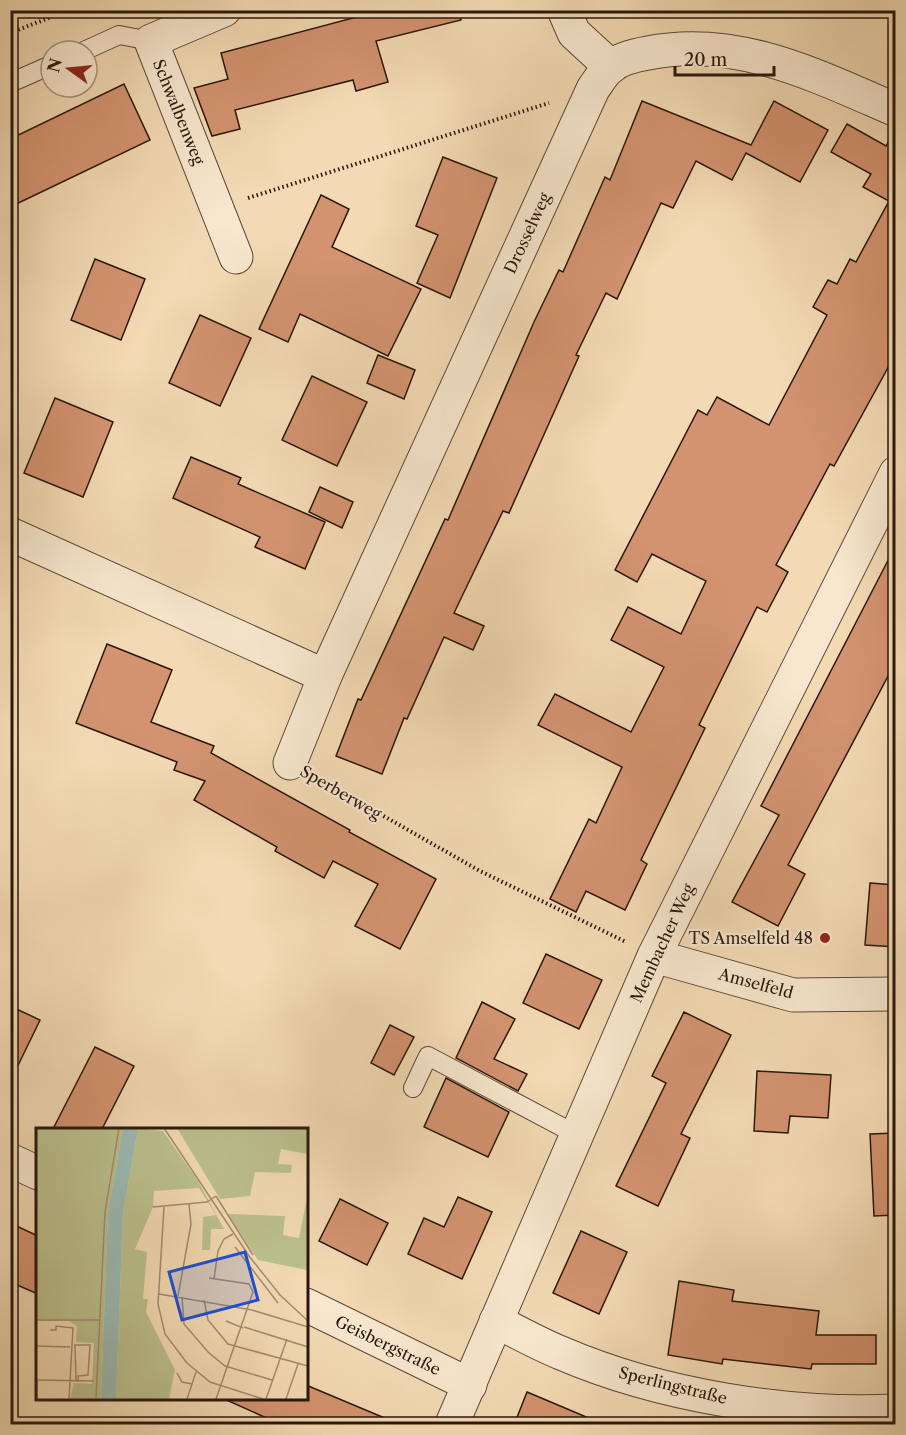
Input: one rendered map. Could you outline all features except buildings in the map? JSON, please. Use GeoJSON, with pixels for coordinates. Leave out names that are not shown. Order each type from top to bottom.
{"type":"FeatureCollection","features":[{"type":"Feature","properties":{"kind":"street","name":"Schwalbenweg"},"geometry":{"type":"LineString","coordinates":[[224,10],[151,41],[236,257]]}},
{"type":"Feature","properties":{"kind":"street"},"geometry":{"type":"LineString","coordinates":[[564,10],[574,33],[602,78],[633,56],[680,48],[741,53],[794,66],[896,110]]}},
{"type":"Feature","properties":{"kind":"street","name":"Drosselweg"},"geometry":{"type":"LineString","coordinates":[[325,676],[602,78]]}},
{"type":"Feature","properties":{"kind":"street","name":"Membacher Weg"},"geometry":{"type":"LineString","coordinates":[[452,1425],[654,956],[896,473]]}},
{"type":"Feature","properties":{"kind":"street"},"geometry":{"type":"LineString","coordinates":[[10,534],[325,676]]}},
{"type":"Feature","properties":{"kind":"street","name":"Sperberweg"},"geometry":{"type":"LineString","coordinates":[[290,763],[325,676]]}},
{"type":"Feature","properties":{"kind":"street","name":"Amselfeld"},"geometry":{"type":"LineString","coordinates":[[654,956],[793,995],[896,994]]}},
{"type":"Feature","properties":{"kind":"street"},"geometry":{"type":"LineString","coordinates":[[10,1160],[36,1172]]}},
{"type":"Feature","properties":{"kind":"street","name":"Geisbergstraße"},"geometry":{"type":"LineString","coordinates":[[308,1306],[470,1385]]}},
{"type":"Feature","properties":{"kind":"street","name":"Sperlingstraße"},"geometry":{"type":"LineString","coordinates":[[496,1321],[562,1354],[646,1382],[750,1404],[866,1412],[896,1411]]}},
{"type":"Feature","properties":{"kind":"lane"},"geometry":{"type":"LineString","coordinates":[[99,44],[119,35],[151,41]]}},
{"type":"Feature","properties":{"kind":"lane"},"geometry":{"type":"LineString","coordinates":[[10,83],[39,70]]}},
{"type":"Feature","properties":{"kind":"lane"},"geometry":{"type":"LineString","coordinates":[[413,1088],[428,1056],[577,1135]]}},
{"type":"Feature","properties":{"kind":"path"},"geometry":{"type":"LineString","coordinates":[[10,33],[69,10]]}},
{"type":"Feature","properties":{"kind":"path"},"geometry":{"type":"LineString","coordinates":[[218,208],[602,78]]}},
{"type":"Feature","properties":{"kind":"path","name":"Sperberweg"},"geometry":{"type":"LineString","coordinates":[[290,763],[480,872],[654,956]]}},
{"type":"Feature","properties":{"kind":"place","name":"TS Amselfeld 48"},"geometry":{"type":"Point","coordinates":[825,938]}}]}
